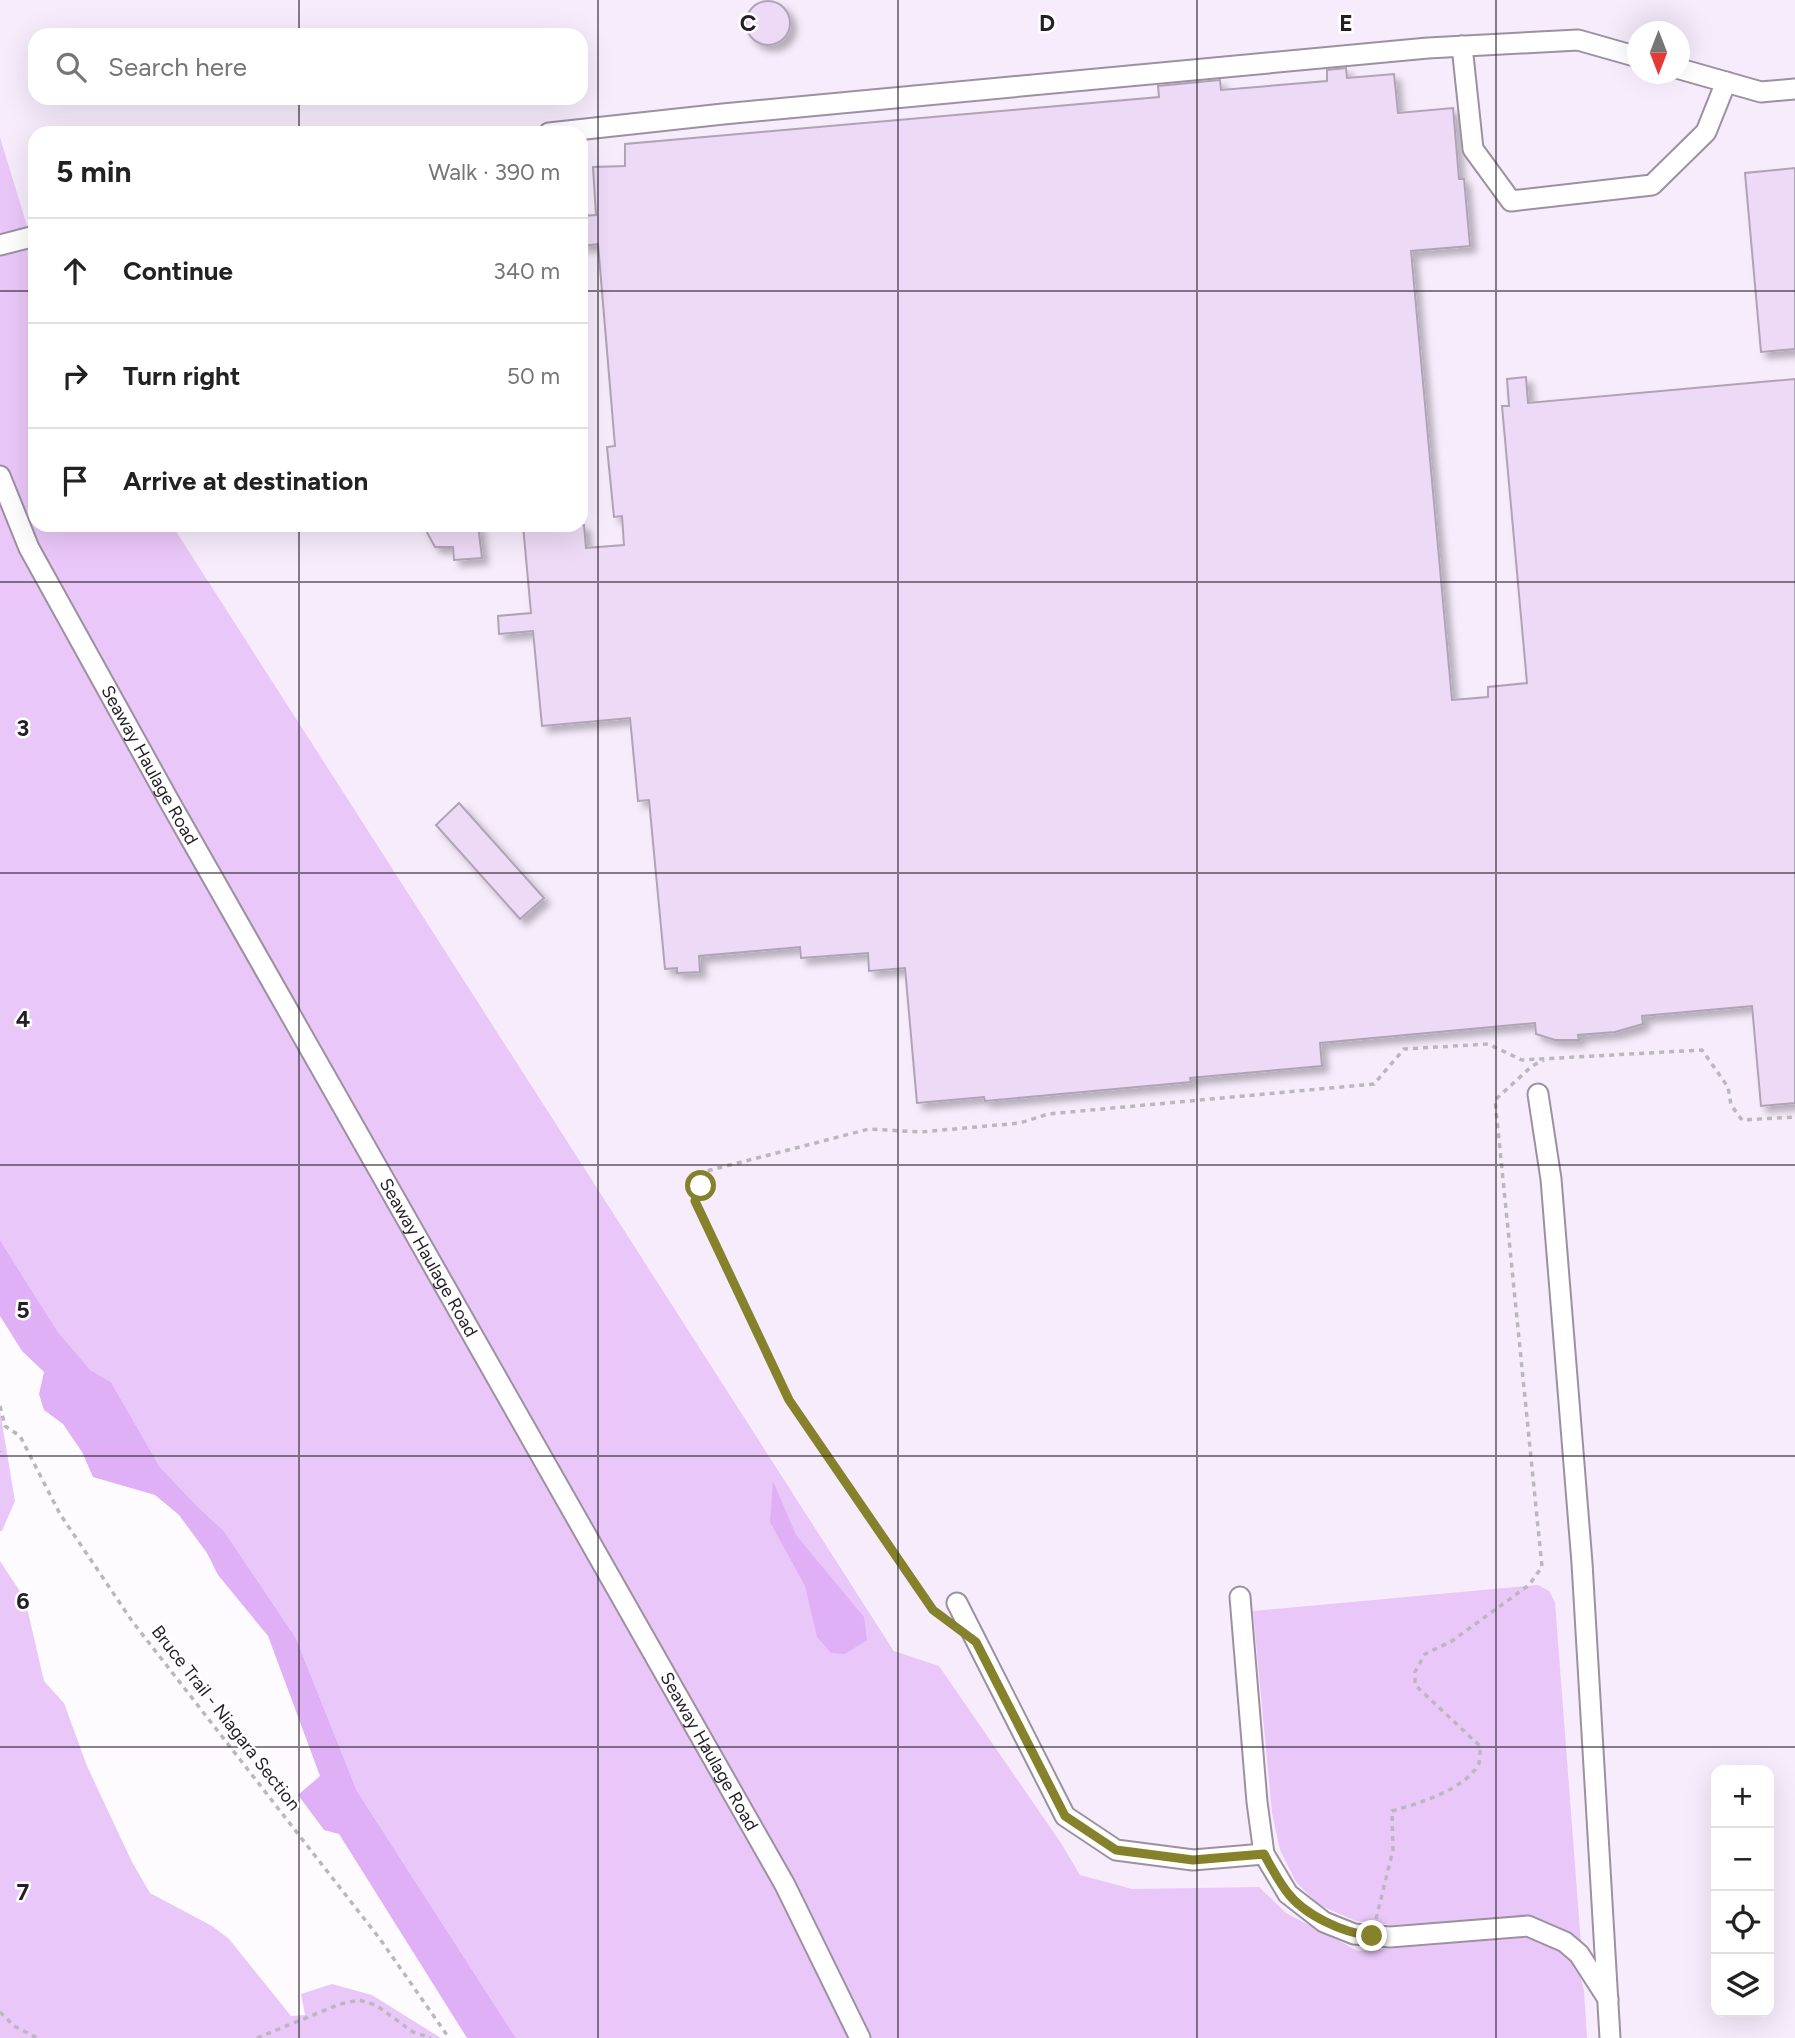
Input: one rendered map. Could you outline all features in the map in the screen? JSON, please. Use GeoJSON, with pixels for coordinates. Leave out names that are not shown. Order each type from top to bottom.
{"type":"FeatureCollection","features":[{"type":"Feature","properties":{"kind":"street"},"geometry":{"type":"LineString","coordinates":[[588,129],[1462,46],[1578,40],[1627,54]]}},
{"type":"Feature","properties":{"kind":"street"},"geometry":{"type":"LineString","coordinates":[[1462,46],[1473,149],[1511,201],[1652,185],[1706,132],[1726,82]]}},
{"type":"Feature","properties":{"kind":"street"},"geometry":{"type":"LineString","coordinates":[[1690,72],[1761,92],[1795,89]]}},
{"type":"Feature","properties":{"kind":"street"},"geometry":{"type":"LineString","coordinates":[[0,245],[28,238]]}},
{"type":"Feature","properties":{"kind":"street","name":"Seaway Haulage Road"},"geometry":{"type":"LineString","coordinates":[[0,475],[36,560],[195,847],[785,1885],[860,2038]]}},
{"type":"Feature","properties":{"kind":"street"},"geometry":{"type":"LineString","coordinates":[[1538,1094],[1551,1179],[1582,1563],[1610,2038]]}},
{"type":"Feature","properties":{"kind":"street"},"geometry":{"type":"LineString","coordinates":[[1240,1597],[1257,1802],[1264,1854],[1288,1894],[1324,1922],[1354,1934],[1390,1937],[1528,1926],[1565,1942],[1579,1954],[1608,2000]]}},
{"type":"Feature","properties":{"kind":"street"},"geometry":{"type":"LineString","coordinates":[[951,1611],[1065,1816],[1116,1850],[1193,1860],[1264,1854]]}},
{"type":"Feature","properties":{"kind":"path"},"geometry":{"type":"LineString","coordinates":[[951,1611],[933,1610],[789,1400],[695,1201],[707,1171],[869,1129],[921,1132],[1020,1123],[1048,1114],[1374,1084],[1404,1049],[1488,1044],[1522,1060],[1702,1050],[1728,1087],[1731,1105],[1742,1120],[1795,1117]]}},
{"type":"Feature","properties":{"kind":"path"},"geometry":{"type":"LineString","coordinates":[[1372,1936],[1393,1850],[1392,1811],[1425,1801],[1458,1785],[1479,1763],[1480,1746],[1415,1685],[1415,1672],[1425,1654],[1452,1641],[1529,1586],[1542,1567],[1495,1100],[1532,1066],[1546,1059]]}},
{"type":"Feature","properties":{"kind":"path","name":"Bruce Trail - Niagara Section"},"geometry":{"type":"LineString","coordinates":[[0,1406],[5,1426],[20,1436],[60,1514],[132,1620],[380,1939],[449,2038]]}},
{"type":"Feature","properties":{"kind":"path"},"geometry":{"type":"LineString","coordinates":[[257,2038],[340,2004],[359,2000],[376,2005],[413,2032],[431,2038]]}},
{"type":"Feature","properties":{"kind":"path"},"geometry":{"type":"LineString","coordinates":[[0,2012],[14,2026],[37,2038]]}},
{"type":"Feature","properties":{"kind":"shaded area"},"geometry":{"type":"Polygon","coordinates":[[[0,0],[1795,0],[1795,2038],[1143,2038],[176,532],[588,532],[588,126],[28,126],[28,229],[0,137],[0,0]]]}},
{"type":"Feature","properties":{"kind":"shaded area"},"geometry":{"type":"Polygon","coordinates":[[[0,137],[28,229],[28,532],[176,532],[894,1651],[939,1666],[1061,1843],[1080,1875],[1132,1889],[1259,1887],[1286,1913],[1358,1951],[1545,1936],[1577,1963],[1584,1991],[1587,2038],[516,2038],[357,1791],[296,1638],[224,1531],[160,1467],[111,1382],[90,1371],[58,1332],[0,1240],[0,137]]]}},
{"type":"Feature","properties":{"kind":"shaded area"},"geometry":{"type":"Polygon","coordinates":[[[0,1240],[58,1332],[90,1370],[111,1382],[160,1467],[224,1531],[296,1638],[357,1791],[516,2038],[467,2038],[339,1834],[324,1830],[298,1795],[320,1776],[268,1636],[218,1575],[207,1553],[179,1515],[155,1495],[93,1477],[82,1452],[63,1424],[44,1410],[39,1394],[44,1372],[22,1351],[0,1316],[0,1240]]]}},
{"type":"Feature","properties":{"kind":"shaded area"},"geometry":{"type":"Polygon","coordinates":[[[0,1411],[15,1501],[2,1531],[0,1531],[0,1411]]]}},
{"type":"Feature","properties":{"kind":"shaded area"},"geometry":{"type":"Polygon","coordinates":[[[773,1481],[796,1535],[864,1617],[867,1640],[845,1654],[831,1653],[817,1637],[805,1586],[770,1522],[773,1481]]]}},
{"type":"Feature","properties":{"kind":"shaded area"},"geometry":{"type":"Polygon","coordinates":[[[0,1561],[25,1599],[44,1681],[64,1703],[87,1766],[132,1862],[150,1893],[212,1926],[229,1939],[291,2016],[305,2015],[301,1994],[332,1984],[372,1995],[441,2038],[0,2038],[0,1561]]]}},
{"type":"Feature","properties":{"kind":"shaded area"},"geometry":{"type":"Polygon","coordinates":[[[1538,1585],[1549,1591],[1555,1602],[1581,1944],[1519,1915],[1394,1925],[1356,1921],[1319,1905],[1296,1882],[1280,1850],[1272,1813],[1253,1611],[1538,1585]]]}},
{"type":"Feature","properties":{"kind":"building"},"geometry":{"type":"Polygon","coordinates":[[[768,1],[784,7],[790,23],[784,39],[768,45],[752,39],[746,23],[752,7],[768,1]]]}},
{"type":"Feature","properties":{"kind":"building"},"geometry":{"type":"Polygon","coordinates":[[[1346,68],[1347,78],[1394,74],[1398,113],[1453,108],[1459,179],[1464,179],[1470,246],[1411,251],[1452,700],[1488,697],[1488,687],[1527,683],[1502,406],[1509,406],[1507,379],[1526,377],[1528,403],[1795,379],[1795,1103],[1761,1106],[1752,1006],[1642,1016],[1643,1024],[1615,1032],[1578,1035],[1579,1040],[1555,1040],[1536,1034],[1535,1023],[1320,1043],[1322,1066],[1190,1078],[1191,1082],[985,1101],[984,1097],[917,1103],[905,968],[869,971],[868,953],[801,958],[800,947],[699,956],[700,972],[677,973],[677,968],[665,969],[649,800],[638,801],[630,718],[542,726],[533,631],[499,634],[498,616],[531,613],[524,532],[585,532],[586,548],[624,545],[622,516],[614,517],[607,447],[615,446],[598,244],[588,245],[588,216],[596,215],[593,167],[625,166],[625,144],[1159,97],[1158,86],[1220,80],[1221,90],[1327,81],[1327,70],[1346,68]]]}},
{"type":"Feature","properties":{"kind":"building"},"geometry":{"type":"Polygon","coordinates":[[[1795,168],[1795,349],[1761,352],[1745,173],[1795,168]]]}},
{"type":"Feature","properties":{"kind":"building"},"geometry":{"type":"Polygon","coordinates":[[[427,532],[479,532],[482,558],[454,560],[453,547],[435,547],[427,532]]]}},
{"type":"Feature","properties":{"kind":"building"},"geometry":{"type":"Polygon","coordinates":[[[459,803],[544,898],[520,919],[436,825],[459,803]]]}},
{"type":"Feature","properties":{"kind":"route"},"geometry":{"type":"LineString","coordinates":[[701,1186],[695,1201],[789,1400],[933,1610],[976,1642],[1065,1816],[1116,1850],[1193,1860],[1264,1854],[1288,1894],[1324,1922],[1354,1934],[1372,1936]]}}]}
